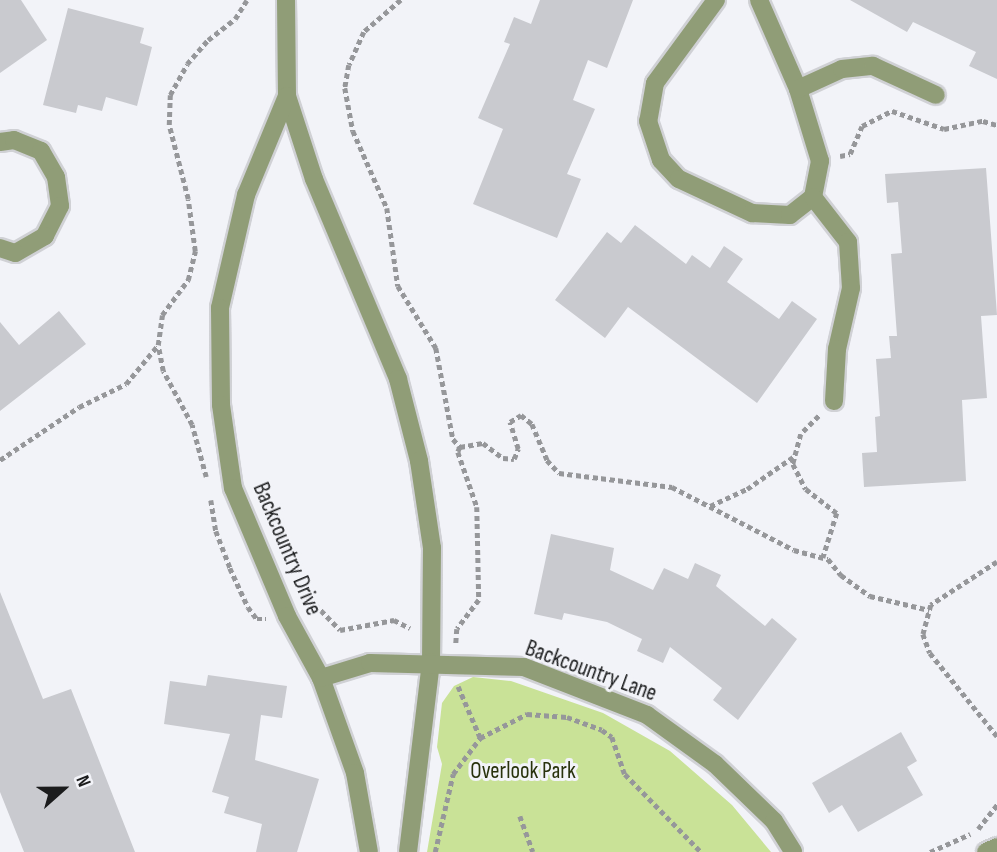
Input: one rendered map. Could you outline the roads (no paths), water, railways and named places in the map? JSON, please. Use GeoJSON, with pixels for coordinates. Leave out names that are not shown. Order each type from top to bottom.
{"type":"FeatureCollection","features":[{"type":"Feature","properties":{"kind":"street","name":"Backcountry Drive"},"geometry":{"type":"LineString","coordinates":[[286,0],[287,96],[314,179],[398,379],[410,426],[432,548],[431,662],[408,852]]}},
{"type":"Feature","properties":{"kind":"street"},"geometry":{"type":"LineString","coordinates":[[716,0],[655,83],[648,121],[661,160],[679,179],[752,213],[790,215],[813,197],[820,161],[798,89],[759,0]]}},
{"type":"Feature","properties":{"kind":"street"},"geometry":{"type":"LineString","coordinates":[[798,89],[842,69],[873,66],[936,95]]}},
{"type":"Feature","properties":{"kind":"street","name":"Backcountry Drive"},"geometry":{"type":"LineString","coordinates":[[287,96],[246,195],[220,308],[221,405],[233,488],[287,616],[321,678],[355,773],[369,852]]}},
{"type":"Feature","properties":{"kind":"street"},"geometry":{"type":"LineString","coordinates":[[0,142],[14,140],[41,151],[56,177],[60,206],[45,236],[15,253],[0,248]]}},
{"type":"Feature","properties":{"kind":"street"},"geometry":{"type":"LineString","coordinates":[[813,197],[848,242],[851,288],[837,349],[834,401]]}},
{"type":"Feature","properties":{"kind":"street","name":"Backcountry Lane"},"geometry":{"type":"LineString","coordinates":[[321,678],[370,663],[431,662],[524,667],[647,715],[715,764],[774,821],[793,852]]}},
{"type":"Feature","properties":{"kind":"street"},"geometry":{"type":"LineString","coordinates":[[986,852],[997,847]]}},
{"type":"Feature","properties":{"kind":"park label","name":"Overlook Park"},"geometry":{"type":"Point","coordinates":[523,771]}}]}
